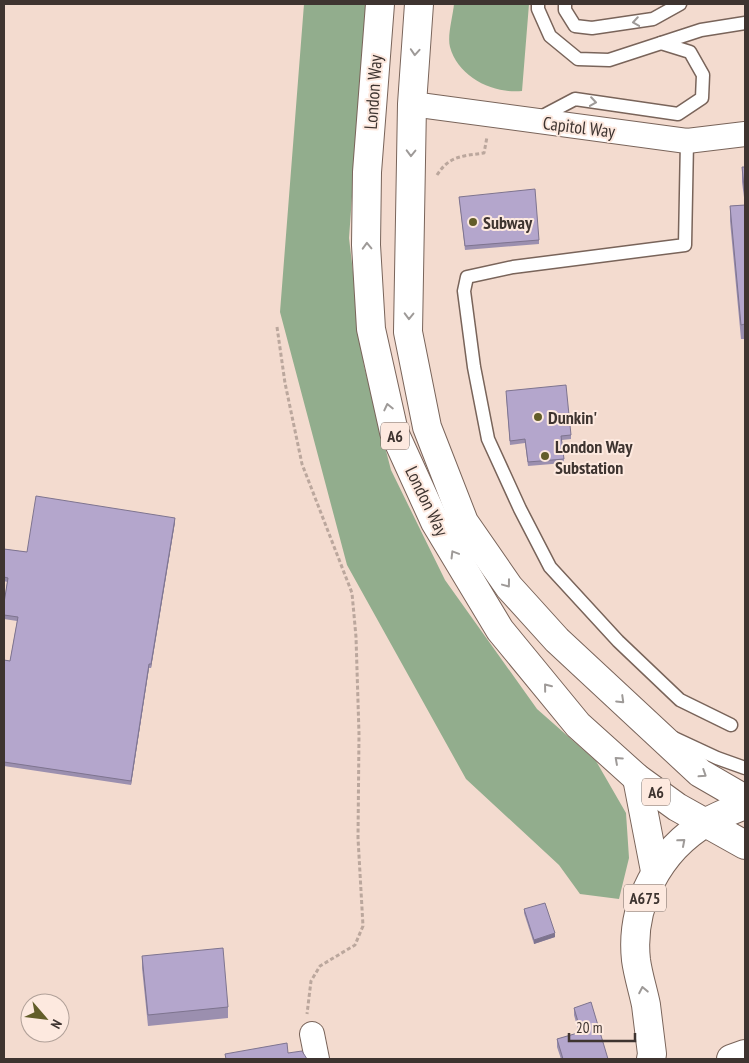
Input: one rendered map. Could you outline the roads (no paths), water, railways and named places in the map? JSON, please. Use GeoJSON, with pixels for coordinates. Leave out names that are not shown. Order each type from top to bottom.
{"type":"FeatureCollection","features":[{"type":"Feature","properties":{"kind":"main road","name":"London Way"},"geometry":{"type":"LineString","coordinates":[[380,4],[367,172],[366,245],[371,329],[394,432],[436,522],[500,630],[578,725],[638,778],[677,807],[745,845]]}},
{"type":"Feature","properties":{"kind":"main road","name":"London Way"},"geometry":{"type":"LineString","coordinates":[[419,4],[412,104],[408,332],[427,427],[464,522],[509,587],[557,640],[700,773],[745,799]]}},
{"type":"Feature","properties":{"kind":"main road"},"geometry":{"type":"LineString","coordinates":[[372,95],[412,104]]}},
{"type":"Feature","properties":{"kind":"main road","name":"A675"},"geometry":{"type":"LineString","coordinates":[[638,778],[655,871]]}},
{"type":"Feature","properties":{"kind":"main road","name":"A675"},"geometry":{"type":"LineString","coordinates":[[650,1049],[636,960],[636,934],[640,909],[655,871],[673,850],[706,822],[745,805]]}},
{"type":"Feature","properties":{"kind":"main road"},"geometry":{"type":"LineString","coordinates":[[650,1049],[670,1059]]}},
{"type":"Feature","properties":{"kind":"main road"},"geometry":{"type":"LineString","coordinates":[[731,1059],[745,1054]]}},
{"type":"Feature","properties":{"kind":"street","name":"Capitol Way"},"geometry":{"type":"LineString","coordinates":[[412,104],[687,141],[745,134]]}},
{"type":"Feature","properties":{"kind":"street"},"geometry":{"type":"LineString","coordinates":[[312,1034],[317,1059]]}},
{"type":"Feature","properties":{"kind":"lane"},"geometry":{"type":"LineString","coordinates":[[538,4],[538,9],[550,36],[578,59],[609,60],[701,30],[745,23]]}},
{"type":"Feature","properties":{"kind":"lane"},"geometry":{"type":"LineString","coordinates":[[565,4],[565,10],[575,26],[592,28],[653,19],[680,4]]}},
{"type":"Feature","properties":{"kind":"lane"},"geometry":{"type":"LineString","coordinates":[[532,121],[575,99],[678,114],[702,98],[703,75],[690,52],[661,43]]}},
{"type":"Feature","properties":{"kind":"lane"},"geometry":{"type":"LineString","coordinates":[[687,141],[685,245],[512,268],[467,277],[464,291],[474,367],[488,438],[520,509],[550,567],[618,640],[680,700],[730,725]]}},
{"type":"Feature","properties":{"kind":"lane"},"geometry":{"type":"LineString","coordinates":[[653,731],[690,744],[717,758],[745,768]]}},
{"type":"Feature","properties":{"kind":"place","name":"Subway"},"geometry":{"type":"Point","coordinates":[473,222]}},
{"type":"Feature","properties":{"kind":"place","name":"Dunkin'"},"geometry":{"type":"Point","coordinates":[538,417]}},
{"type":"Feature","properties":{"kind":"place","name":"London Way Substation"},"geometry":{"type":"Point","coordinates":[545,456]}}]}
